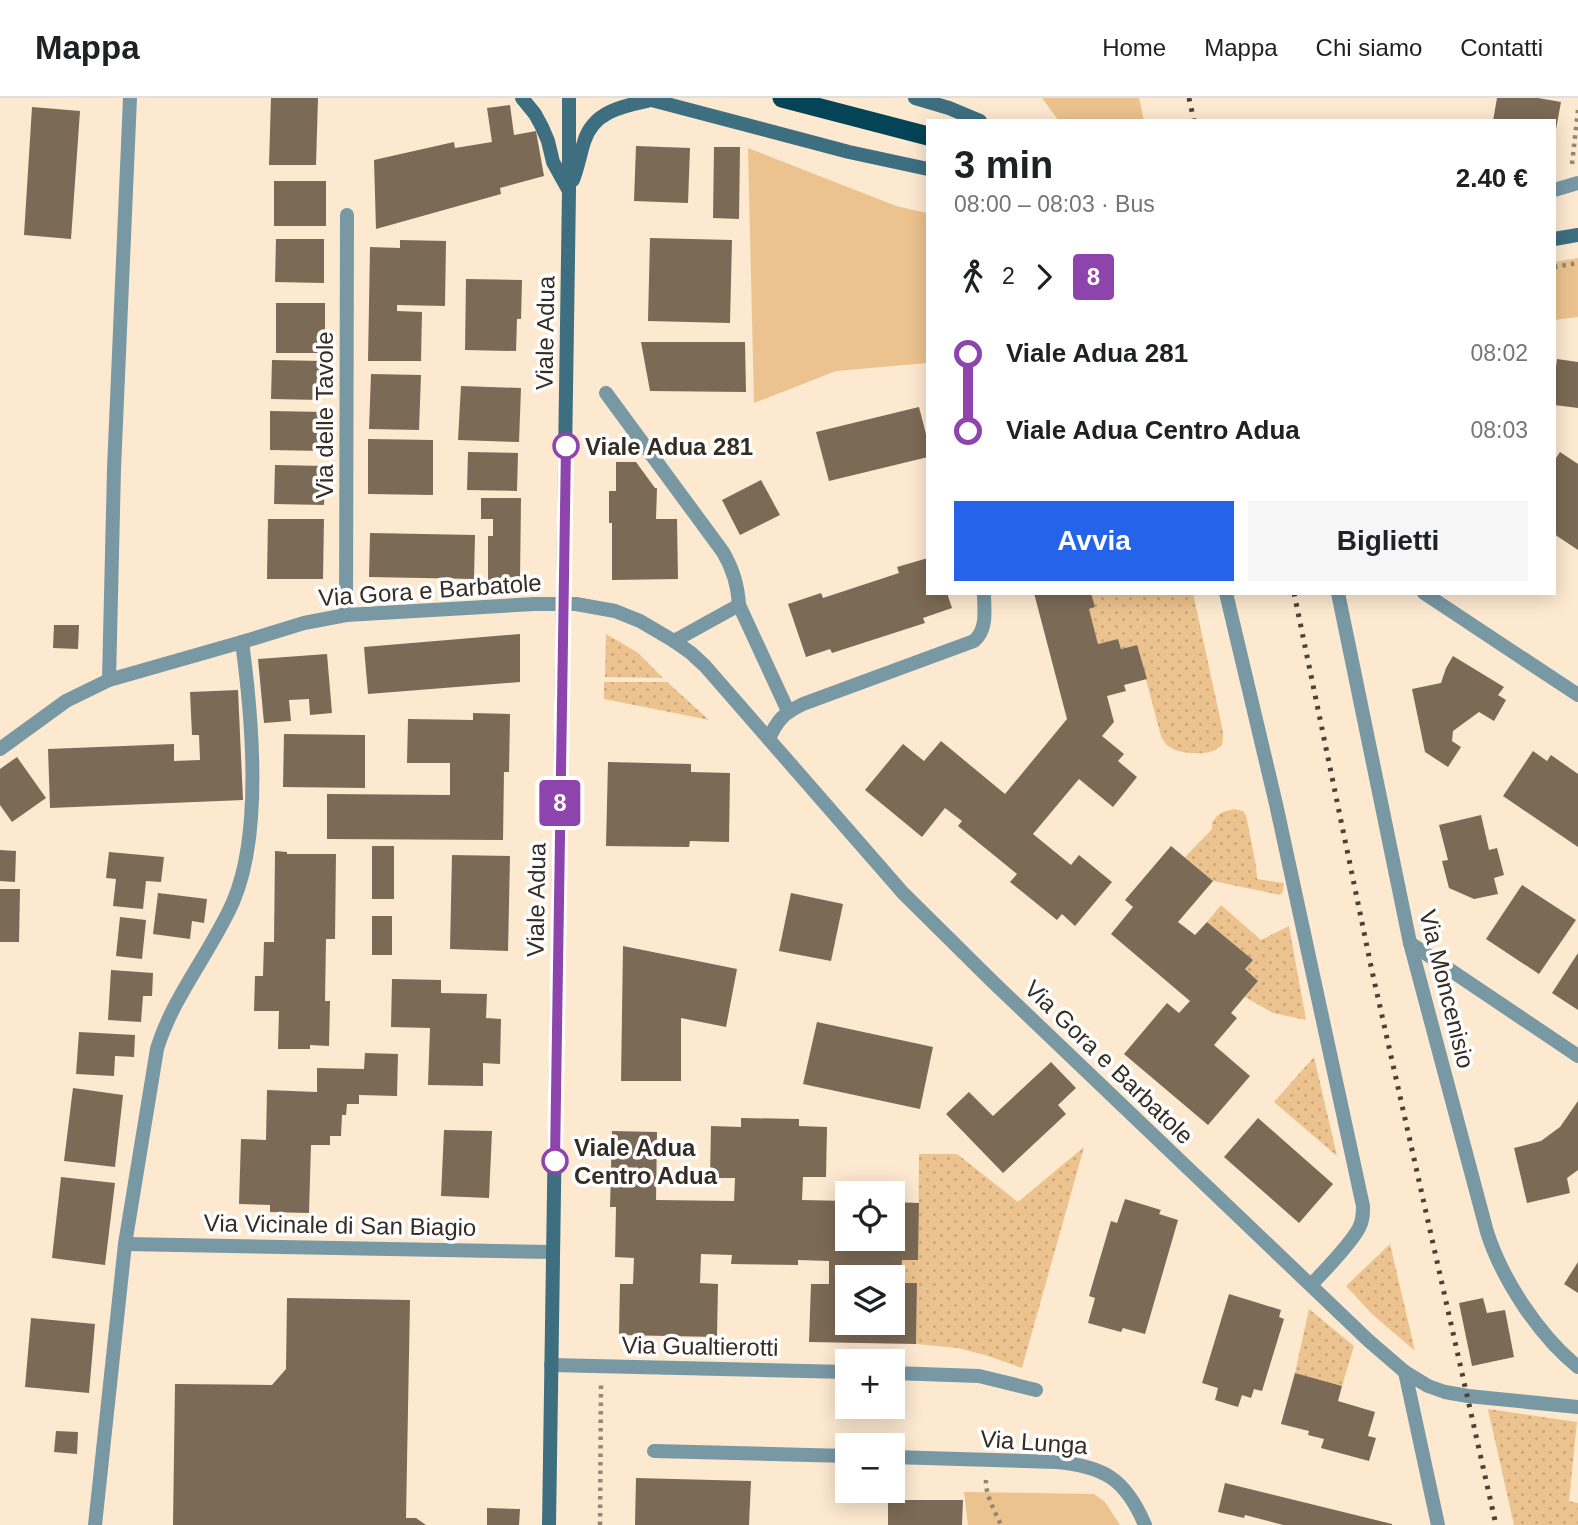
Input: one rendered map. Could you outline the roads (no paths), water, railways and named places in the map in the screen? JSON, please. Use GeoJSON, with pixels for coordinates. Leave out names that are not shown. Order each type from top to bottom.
{"type":"FeatureCollection","features":[{"type":"Feature","properties":{"kind":"highway"},"geometry":{"type":"LineString","coordinates":[[782,98],[925,136]]}},
{"type":"Feature","properties":{"kind":"main road"},"geometry":{"type":"LineString","coordinates":[[522,98],[542,127],[553,162],[569,191]]}},
{"type":"Feature","properties":{"kind":"main road","name":"Viale Adua"},"geometry":{"type":"LineString","coordinates":[[549,1525],[569,98]]}},
{"type":"Feature","properties":{"kind":"main road"},"geometry":{"type":"LineString","coordinates":[[915,98],[975,119]]}},
{"type":"Feature","properties":{"kind":"main road"},"geometry":{"type":"LineString","coordinates":[[569,191],[580,162],[584,141],[595,122],[612,110],[647,99],[849,152],[926,169]]}},
{"type":"Feature","properties":{"kind":"main road"},"geometry":{"type":"LineString","coordinates":[[1556,239],[1578,235]]}},
{"type":"Feature","properties":{"kind":"street"},"geometry":{"type":"LineString","coordinates":[[109,680],[114,469],[130,98]]}},
{"type":"Feature","properties":{"kind":"street"},"geometry":{"type":"LineString","coordinates":[[1556,189],[1574,184]]}},
{"type":"Feature","properties":{"kind":"street","name":"Via delle Tavole"},"geometry":{"type":"LineString","coordinates":[[346,615],[347,215]]}},
{"type":"Feature","properties":{"kind":"street"},"geometry":{"type":"LineString","coordinates":[[606,394],[723,552],[734,573],[739,605],[788,711]]}},
{"type":"Feature","properties":{"kind":"street"},"geometry":{"type":"LineString","coordinates":[[769,740],[775,726],[788,711],[974,641],[983,627],[984,595]]}},
{"type":"Feature","properties":{"kind":"street"},"geometry":{"type":"LineString","coordinates":[[1226,595],[1279,817],[1363,1206],[1360,1227],[1311,1285]]}},
{"type":"Feature","properties":{"kind":"street","name":"Via Moncenisio"},"geometry":{"type":"LineString","coordinates":[[1338,595],[1410,943],[1487,1232],[1494,1254],[1519,1298],[1555,1345],[1578,1367]]}},
{"type":"Feature","properties":{"kind":"street"},"geometry":{"type":"LineString","coordinates":[[1427,595],[1578,695]]}},
{"type":"Feature","properties":{"kind":"street","name":"Via Gora e Barbatole"},"geometry":{"type":"LineString","coordinates":[[0,749],[66,701],[109,680],[304,623],[346,615],[563,603],[615,611],[640,621],[674,641],[705,666],[903,893],[994,984],[1405,1372],[1428,1385],[1453,1394],[1578,1407]]}},
{"type":"Feature","properties":{"kind":"street"},"geometry":{"type":"LineString","coordinates":[[674,641],[739,605]]}},
{"type":"Feature","properties":{"kind":"street"},"geometry":{"type":"LineString","coordinates":[[95,1525],[125,1244],[155,1061],[162,1034],[172,1012],[228,911],[245,863],[249,832],[251,760],[249,700],[242,642]]}},
{"type":"Feature","properties":{"kind":"street"},"geometry":{"type":"LineString","coordinates":[[1410,943],[1578,1056]]}},
{"type":"Feature","properties":{"kind":"street","name":"Via Vicinale di San Biagio"},"geometry":{"type":"LineString","coordinates":[[125,1244],[553,1252]]}},
{"type":"Feature","properties":{"kind":"street","name":"Via Gualtierotti"},"geometry":{"type":"LineString","coordinates":[[551,1365],[835,1372]]}},
{"type":"Feature","properties":{"kind":"street"},"geometry":{"type":"LineString","coordinates":[[1405,1372],[1438,1525]]}},
{"type":"Feature","properties":{"kind":"street"},"geometry":{"type":"LineString","coordinates":[[905,1373],[979,1376],[1036,1390]]}},
{"type":"Feature","properties":{"kind":"street"},"geometry":{"type":"LineString","coordinates":[[654,1451],[835,1456]]}},
{"type":"Feature","properties":{"kind":"street","name":"Via Lunga"},"geometry":{"type":"LineString","coordinates":[[905,1457],[1076,1463],[1094,1467],[1118,1483],[1129,1495],[1145,1525]]}},
{"type":"Feature","properties":{"kind":"railway"},"geometry":{"type":"LineString","coordinates":[[1189,98],[1194,119]]}},
{"type":"Feature","properties":{"kind":"railway"},"geometry":{"type":"LineString","coordinates":[[1294,595],[1372,971],[1496,1525]]}},
{"type":"Feature","properties":{"kind":"place","name":"Viale Adua 281"},"geometry":{"type":"Point","coordinates":[566,446]}},
{"type":"Feature","properties":{"kind":"place","name":"Viale Adua Centro Adua"},"geometry":{"type":"Point","coordinates":[555,1161]}}]}
